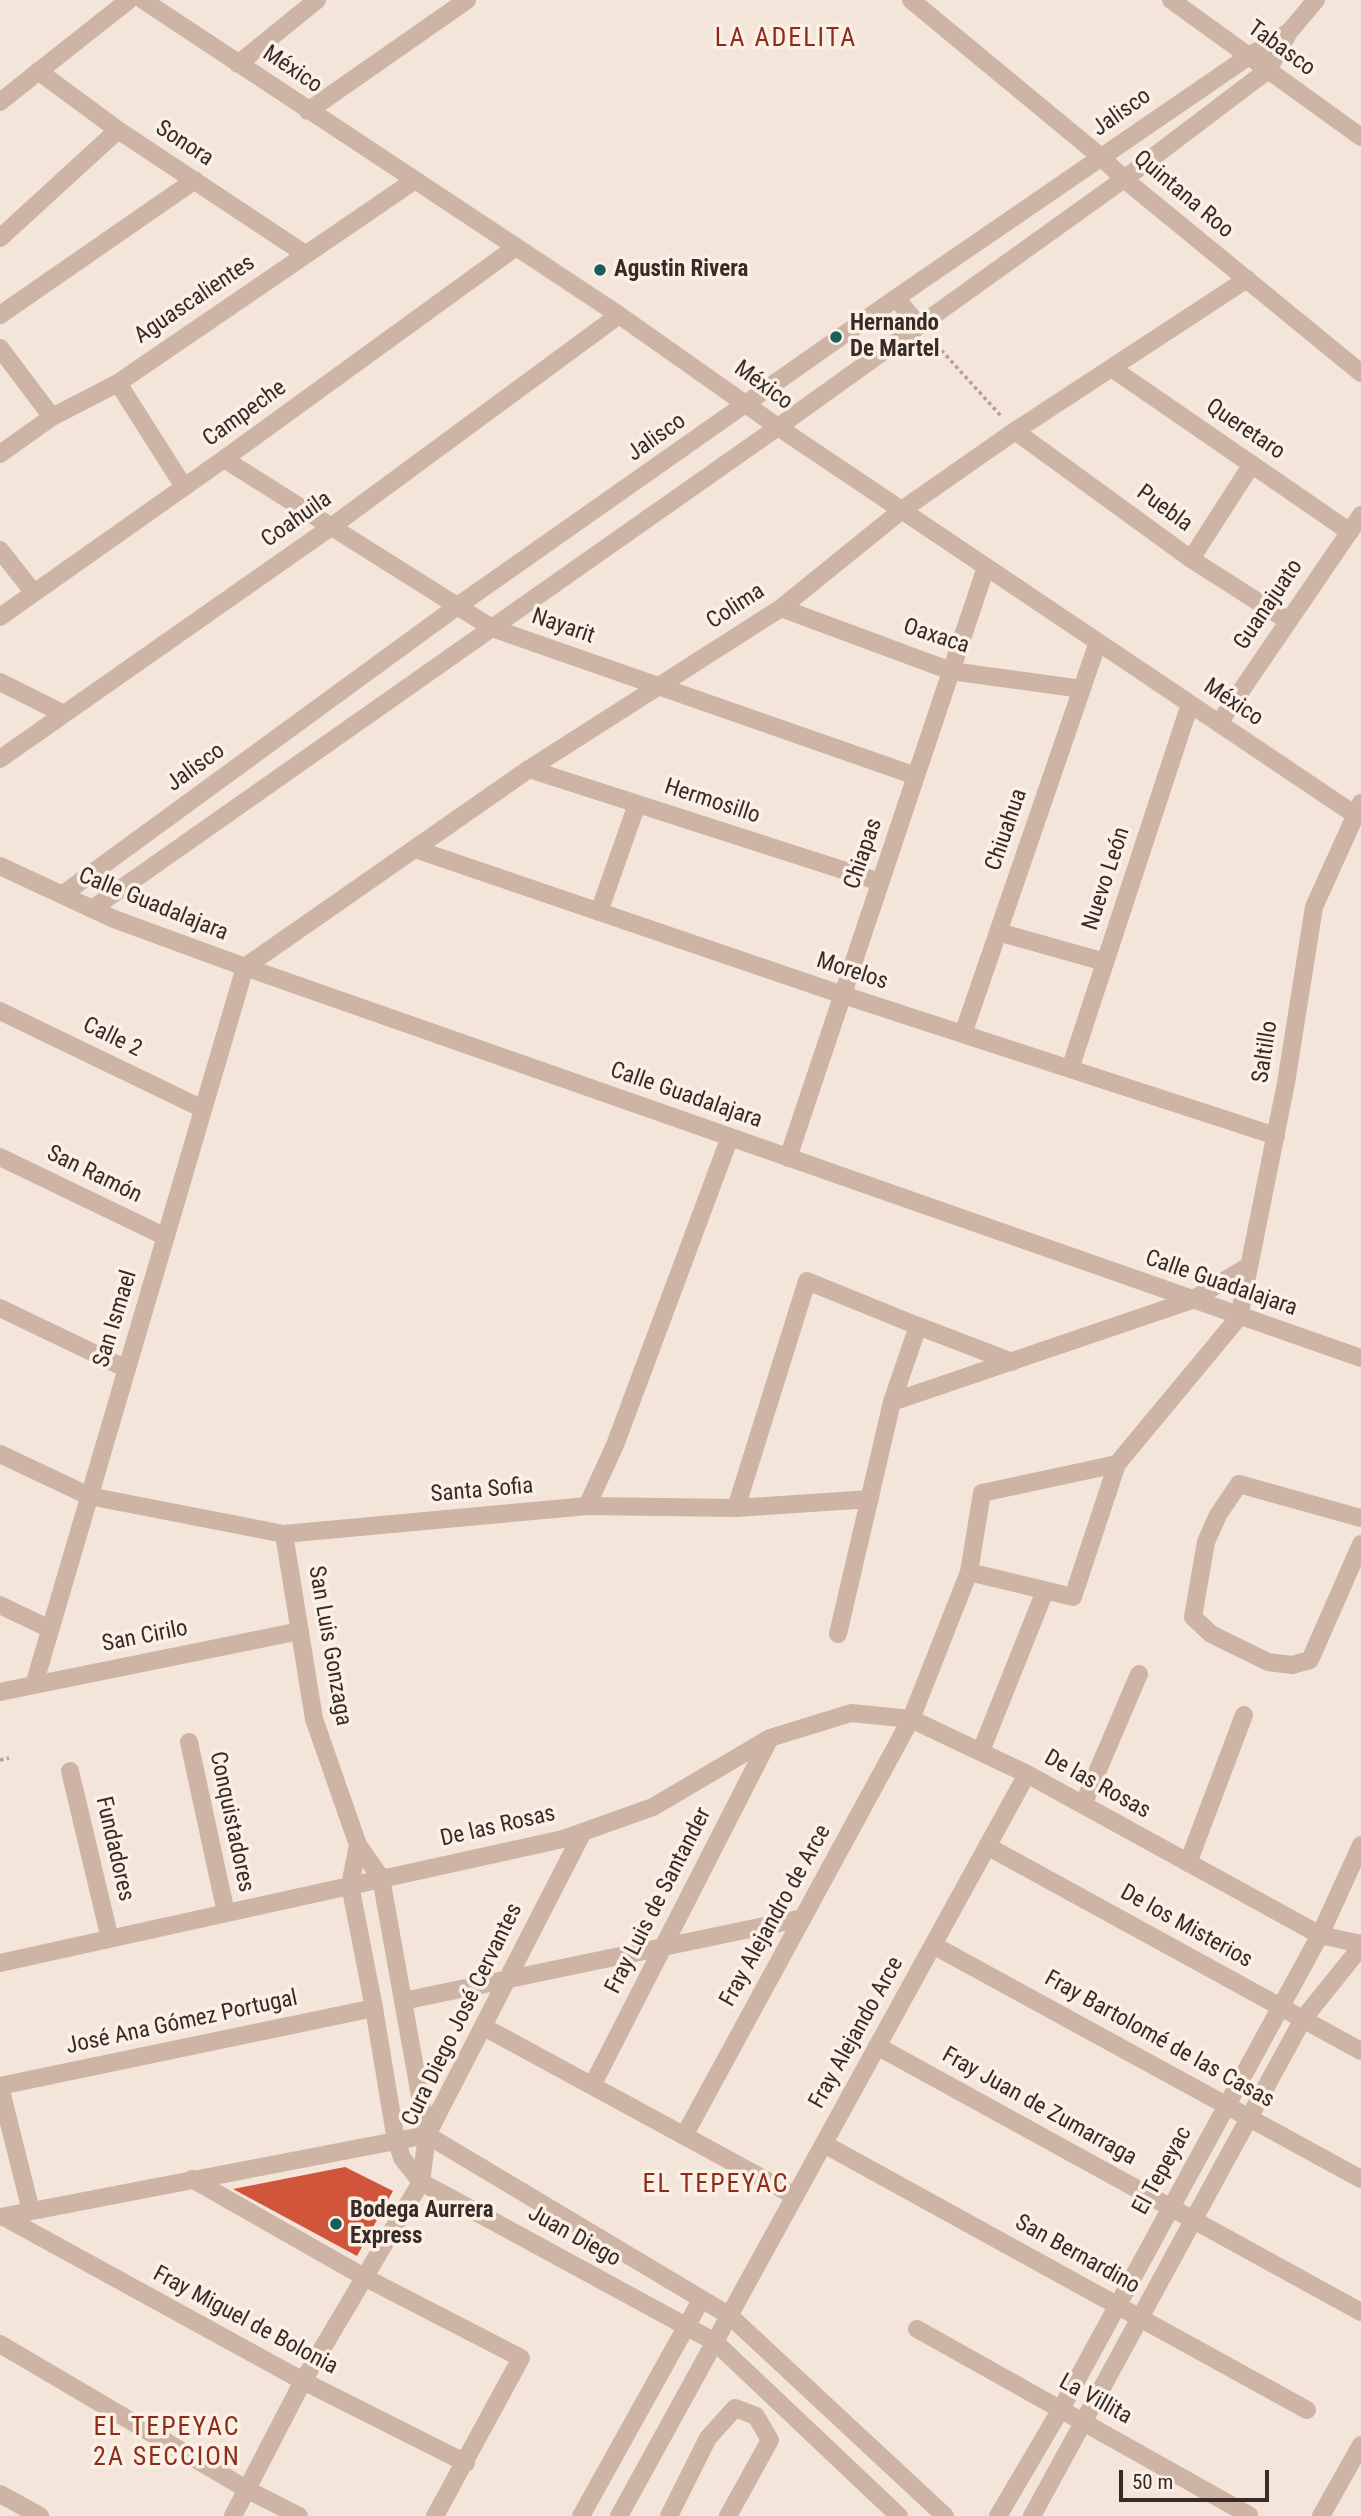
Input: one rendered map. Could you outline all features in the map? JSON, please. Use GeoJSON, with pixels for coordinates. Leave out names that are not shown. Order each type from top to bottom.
{"type":"FeatureCollection","features":[{"type":"Feature","properties":{"kind":"street"},"geometry":{"type":"LineString","coordinates":[[0,102],[130,0]]}},
{"type":"Feature","properties":{"kind":"street","name":"México"},"geometry":{"type":"LineString","coordinates":[[143,0],[619,315],[778,427],[1190,704],[1358,808]]}},
{"type":"Feature","properties":{"kind":"street"},"geometry":{"type":"LineString","coordinates":[[238,64],[317,0]]}},
{"type":"Feature","properties":{"kind":"street"},"geometry":{"type":"LineString","coordinates":[[308,111],[467,0]]}},
{"type":"Feature","properties":{"kind":"street","name":"Quintana Roo"},"geometry":{"type":"LineString","coordinates":[[911,0],[1361,373]]}},
{"type":"Feature","properties":{"kind":"street","name":"Tabasco"},"geometry":{"type":"LineString","coordinates":[[1171,0],[1361,137]]}},
{"type":"Feature","properties":{"kind":"street","name":"Jalisco"},"geometry":{"type":"LineString","coordinates":[[92,909],[778,427],[1124,179],[1268,70],[1289,32],[1316,0]]}},
{"type":"Feature","properties":{"kind":"street","name":"Jalisco"},"geometry":{"type":"LineString","coordinates":[[62,895],[459,605],[896,298],[1249,56],[1289,32]]}},
{"type":"Feature","properties":{"kind":"street","name":"Sonora"},"geometry":{"type":"LineString","coordinates":[[38,71],[118,130],[305,254]]}},
{"type":"Feature","properties":{"kind":"street"},"geometry":{"type":"LineString","coordinates":[[0,239],[118,130]]}},
{"type":"Feature","properties":{"kind":"street"},"geometry":{"type":"LineString","coordinates":[[0,315],[195,180]]}},
{"type":"Feature","properties":{"kind":"street","name":"Aguascalientes"},"geometry":{"type":"LineString","coordinates":[[0,454],[51,417],[118,383],[415,180]]}},
{"type":"Feature","properties":{"kind":"street","name":"Campeche"},"geometry":{"type":"LineString","coordinates":[[0,617],[224,459],[516,247]]}},
{"type":"Feature","properties":{"kind":"street","name":"Colima"},"geometry":{"type":"LineString","coordinates":[[245,967],[530,769],[781,608],[902,510],[1015,431],[1247,279]]}},
{"type":"Feature","properties":{"kind":"street"},"geometry":{"type":"LineString","coordinates":[[896,298],[919,326]]}},
{"type":"Feature","properties":{"kind":"street","name":"Coahuila"},"geometry":{"type":"LineString","coordinates":[[0,759],[331,527],[619,315]]}},
{"type":"Feature","properties":{"kind":"street"},"geometry":{"type":"LineString","coordinates":[[0,348],[51,417]]}},
{"type":"Feature","properties":{"kind":"street","name":"Queretaro"},"geometry":{"type":"LineString","coordinates":[[1113,369],[1350,531]]}},
{"type":"Feature","properties":{"kind":"street"},"geometry":{"type":"LineString","coordinates":[[118,383],[184,487]]}},
{"type":"Feature","properties":{"kind":"street","name":"Puebla"},"geometry":{"type":"LineString","coordinates":[[1015,431],[1191,559],[1288,621]]}},
{"type":"Feature","properties":{"kind":"street","name":"Nayarit"},"geometry":{"type":"LineString","coordinates":[[224,459],[492,628],[916,776]]}},
{"type":"Feature","properties":{"kind":"street"},"geometry":{"type":"LineString","coordinates":[[1191,559],[1252,464]]}},
{"type":"Feature","properties":{"kind":"street","name":"Guanajuato"},"geometry":{"type":"LineString","coordinates":[[1219,723],[1361,515]]}},
{"type":"Feature","properties":{"kind":"street"},"geometry":{"type":"LineString","coordinates":[[0,550],[34,593]]}},
{"type":"Feature","properties":{"kind":"street","name":"Chiapas"},"geometry":{"type":"LineString","coordinates":[[788,1158],[986,567]]}},
{"type":"Feature","properties":{"kind":"street","name":"Oaxaca"},"geometry":{"type":"LineString","coordinates":[[781,608],[951,671],[1082,689]]}},
{"type":"Feature","properties":{"kind":"street","name":"Chiuahua"},"geometry":{"type":"LineString","coordinates":[[964,1034],[1098,642]]}},
{"type":"Feature","properties":{"kind":"street"},"geometry":{"type":"LineString","coordinates":[[0,682],[64,714]]}},
{"type":"Feature","properties":{"kind":"street","name":"Nuevo León"},"geometry":{"type":"LineString","coordinates":[[1070,1069],[1190,704]]}},
{"type":"Feature","properties":{"kind":"street","name":"Hermosillo"},"geometry":{"type":"LineString","coordinates":[[530,769],[880,882]]}},
{"type":"Feature","properties":{"kind":"street"},"geometry":{"type":"LineString","coordinates":[[599,912],[637,804]]}},
{"type":"Feature","properties":{"kind":"street","name":"Saltillo"},"geometry":{"type":"LineString","coordinates":[[1239,1317],[1286,1083],[1314,907],[1358,808]]}},
{"type":"Feature","properties":{"kind":"street","name":"Morelos"},"geometry":{"type":"LineString","coordinates":[[415,849],[842,995],[1276,1136]]}},
{"type":"Feature","properties":{"kind":"street","name":"Calle Guadalajara"},"geometry":{"type":"LineString","coordinates":[[0,866],[92,909],[245,967],[1361,1358]]}},
{"type":"Feature","properties":{"kind":"street"},"geometry":{"type":"LineString","coordinates":[[998,932],[1105,962]]}},
{"type":"Feature","properties":{"kind":"street","name":"San Ismael"},"geometry":{"type":"LineString","coordinates":[[34,1685],[245,967]]}},
{"type":"Feature","properties":{"kind":"street","name":"Calle 2"},"geometry":{"type":"LineString","coordinates":[[0,1011],[203,1109]]}},
{"type":"Feature","properties":{"kind":"street"},"geometry":{"type":"LineString","coordinates":[[587,1506],[615,1445],[730,1137]]}},
{"type":"Feature","properties":{"kind":"street","name":"San Ramón"},"geometry":{"type":"LineString","coordinates":[[0,1157],[166,1237]]}},
{"type":"Feature","properties":{"kind":"street"},"geometry":{"type":"LineString","coordinates":[[892,1402],[1192,1300],[1249,1266]]}},
{"type":"Feature","properties":{"kind":"street"},"geometry":{"type":"LineString","coordinates":[[736,1508],[807,1281],[1012,1362]]}},
{"type":"Feature","properties":{"kind":"street"},"geometry":{"type":"LineString","coordinates":[[0,1308],[127,1369]]}},
{"type":"Feature","properties":{"kind":"street"},"geometry":{"type":"LineString","coordinates":[[1118,1464],[982,1493],[968,1572],[1073,1597],[1118,1464],[1239,1317]]}},
{"type":"Feature","properties":{"kind":"street"},"geometry":{"type":"LineString","coordinates":[[838,1634],[892,1402],[918,1326]]}},
{"type":"Feature","properties":{"kind":"street","name":"Santa Sofia"},"geometry":{"type":"LineString","coordinates":[[0,1454],[89,1496],[284,1535],[587,1506],[736,1508],[870,1499]]}},
{"type":"Feature","properties":{"kind":"street"},"geometry":{"type":"LineString","coordinates":[[1361,1518],[1239,1484],[1218,1515],[1206,1542],[1193,1617],[1211,1634],[1268,1662],[1292,1665],[1310,1660],[1361,1544]]}},
{"type":"Feature","properties":{"kind":"street","name":"San Luis Gonzaga"},"geometry":{"type":"LineString","coordinates":[[284,1535],[314,1719],[358,1845],[381,1878],[427,2135]]}},
{"type":"Feature","properties":{"kind":"street","name":"Fray Alejandro de Arce"},"geometry":{"type":"LineString","coordinates":[[684,2136],[911,1719],[968,1572]]}},
{"type":"Feature","properties":{"kind":"street"},"geometry":{"type":"LineString","coordinates":[[981,1751],[1045,1591]]}},
{"type":"Feature","properties":{"kind":"street"},"geometry":{"type":"LineString","coordinates":[[0,1605],[50,1629]]}},
{"type":"Feature","properties":{"kind":"street","name":"San Cirilo"},"geometry":{"type":"LineString","coordinates":[[0,1692],[300,1631]]}},
{"type":"Feature","properties":{"kind":"street"},"geometry":{"type":"LineString","coordinates":[[1083,1805],[1139,1674]]}},
{"type":"Feature","properties":{"kind":"street","name":"De las Rosas"},"geometry":{"type":"LineString","coordinates":[[0,1963],[563,1839],[653,1807],[770,1738],[851,1713],[911,1719],[1027,1774],[1320,1935],[1361,1946]]}},
{"type":"Feature","properties":{"kind":"street"},"geometry":{"type":"LineString","coordinates":[[1188,1863],[1244,1715]]}},
{"type":"Feature","properties":{"kind":"street","name":"Fray Luis de Santander"},"geometry":{"type":"LineString","coordinates":[[592,2086],[770,1738]]}},
{"type":"Feature","properties":{"kind":"street","name":"Conquistadores"},"geometry":{"type":"LineString","coordinates":[[189,1742],[226,1913]]}},
{"type":"Feature","properties":{"kind":"street","name":"Fundadores"},"geometry":{"type":"LineString","coordinates":[[71,1771],[110,1938]]}},
{"type":"Feature","properties":{"kind":"street","name":"Fray Alejando Arce"},"geometry":{"type":"LineString","coordinates":[[620,2516],[1027,1774]]}},
{"type":"Feature","properties":{"kind":"street","name":"Cura Diego José Cervantes"},"geometry":{"type":"LineString","coordinates":[[233,2516],[303,2381],[421,2182],[427,2135],[583,1832]]}},
{"type":"Feature","properties":{"kind":"street"},"geometry":{"type":"LineString","coordinates":[[350,1885],[358,1845]]}},
{"type":"Feature","properties":{"kind":"street","name":"El Tepeyac"},"geometry":{"type":"LineString","coordinates":[[998,2516],[1061,2409],[1320,1935],[1361,1845]]}},
{"type":"Feature","properties":{"kind":"street","name":"De los Misterios"},"geometry":{"type":"LineString","coordinates":[[987,1846],[1361,2051]]}},
{"type":"Feature","properties":{"kind":"street","name":"Juan Diego"},"geometry":{"type":"LineString","coordinates":[[350,1885],[397,2141],[402,2158],[421,2182],[715,2342],[899,2516]]}},
{"type":"Feature","properties":{"kind":"street"},"geometry":{"type":"LineString","coordinates":[[403,2001],[803,1919]]}},
{"type":"Feature","properties":{"kind":"street","name":"Fray Bartolomé de las Casas"},"geometry":{"type":"LineString","coordinates":[[933,1944],[1361,2179]]}},
{"type":"Feature","properties":{"kind":"street"},"geometry":{"type":"LineString","coordinates":[[1032,2516],[1303,2020],[1361,1946]]}},
{"type":"Feature","properties":{"kind":"street","name":"José Ana Gómez Portugal"},"geometry":{"type":"LineString","coordinates":[[0,2086],[374,2008]]}},
{"type":"Feature","properties":{"kind":"street"},"geometry":{"type":"LineString","coordinates":[[484,2027],[795,2196]]}},
{"type":"Feature","properties":{"kind":"street","name":"Fray Juan de Zumarraga"},"geometry":{"type":"LineString","coordinates":[[877,2046],[1361,2312]]}},
{"type":"Feature","properties":{"kind":"street"},"geometry":{"type":"LineString","coordinates":[[0,2086],[31,2211]]}},
{"type":"Feature","properties":{"kind":"street","name":"Juan Diego"},"geometry":{"type":"LineString","coordinates":[[427,2135],[730,2316],[945,2516]]}},
{"type":"Feature","properties":{"kind":"street","name":"Fray Miguel de Bolonia"},"geometry":{"type":"LineString","coordinates":[[2,2217],[427,2135]]}},
{"type":"Feature","properties":{"kind":"street","name":"San Bernardino"},"geometry":{"type":"LineString","coordinates":[[824,2144],[1307,2410]]}},
{"type":"Feature","properties":{"kind":"street"},"geometry":{"type":"LineString","coordinates":[[192,2179],[364,2277],[521,2358],[435,2516]]}},
{"type":"Feature","properties":{"kind":"street","name":"Fray Miguel de Bolonia"},"geometry":{"type":"LineString","coordinates":[[2,2217],[303,2381],[466,2463]]}},
{"type":"Feature","properties":{"kind":"street"},"geometry":{"type":"LineString","coordinates":[[582,2516],[701,2300]]}},
{"type":"Feature","properties":{"kind":"street","name":"La Villita"},"geometry":{"type":"LineString","coordinates":[[917,2329],[1249,2515]]}},
{"type":"Feature","properties":{"kind":"street"},"geometry":{"type":"LineString","coordinates":[[0,2344],[248,2490],[299,2516]]}},
{"type":"Feature","properties":{"kind":"street"},"geometry":{"type":"LineString","coordinates":[[669,2516],[708,2438],[735,2408],[756,2416],[770,2440],[728,2516]]}},
{"type":"Feature","properties":{"kind":"street"},"geometry":{"type":"LineString","coordinates":[[1321,2516],[1361,2445]]}},
{"type":"Feature","properties":{"kind":"street"},"geometry":{"type":"LineString","coordinates":[[0,2494],[40,2516]]}},
{"type":"Feature","properties":{"kind":"path"},"geometry":{"type":"LineString","coordinates":[[919,326],[1015,431]]}},
{"type":"Feature","properties":{"kind":"path"},"geometry":{"type":"LineString","coordinates":[[0,1760],[9,1758]]}},
{"type":"Feature","properties":{"kind":"building","name":"Bodega Aurrera Express"},"geometry":{"type":"Polygon","coordinates":[[[345,2167],[393,2191],[357,2256],[233,2189],[345,2167]]]}},
{"type":"Feature","properties":{"kind":"place","name":"Agustin Rivera"},"geometry":{"type":"Point","coordinates":[600,270]}},
{"type":"Feature","properties":{"kind":"place","name":"Hernando De Martel"},"geometry":{"type":"Point","coordinates":[836,337]}},
{"type":"Feature","properties":{"kind":"place","name":"Bodega Aurrera Express"},"geometry":{"type":"Point","coordinates":[336,2224]}},
{"type":"Feature","properties":{"kind":"district","name":"LA ADELITA"},"geometry":{"type":"Point","coordinates":[786,39]}},
{"type":"Feature","properties":{"kind":"district","name":"EL TEPEYAC"},"geometry":{"type":"Point","coordinates":[716,2185]}},
{"type":"Feature","properties":{"kind":"district","name":"EL TEPEYAC 2A SECCION"},"geometry":{"type":"Point","coordinates":[167,2443]}}]}
